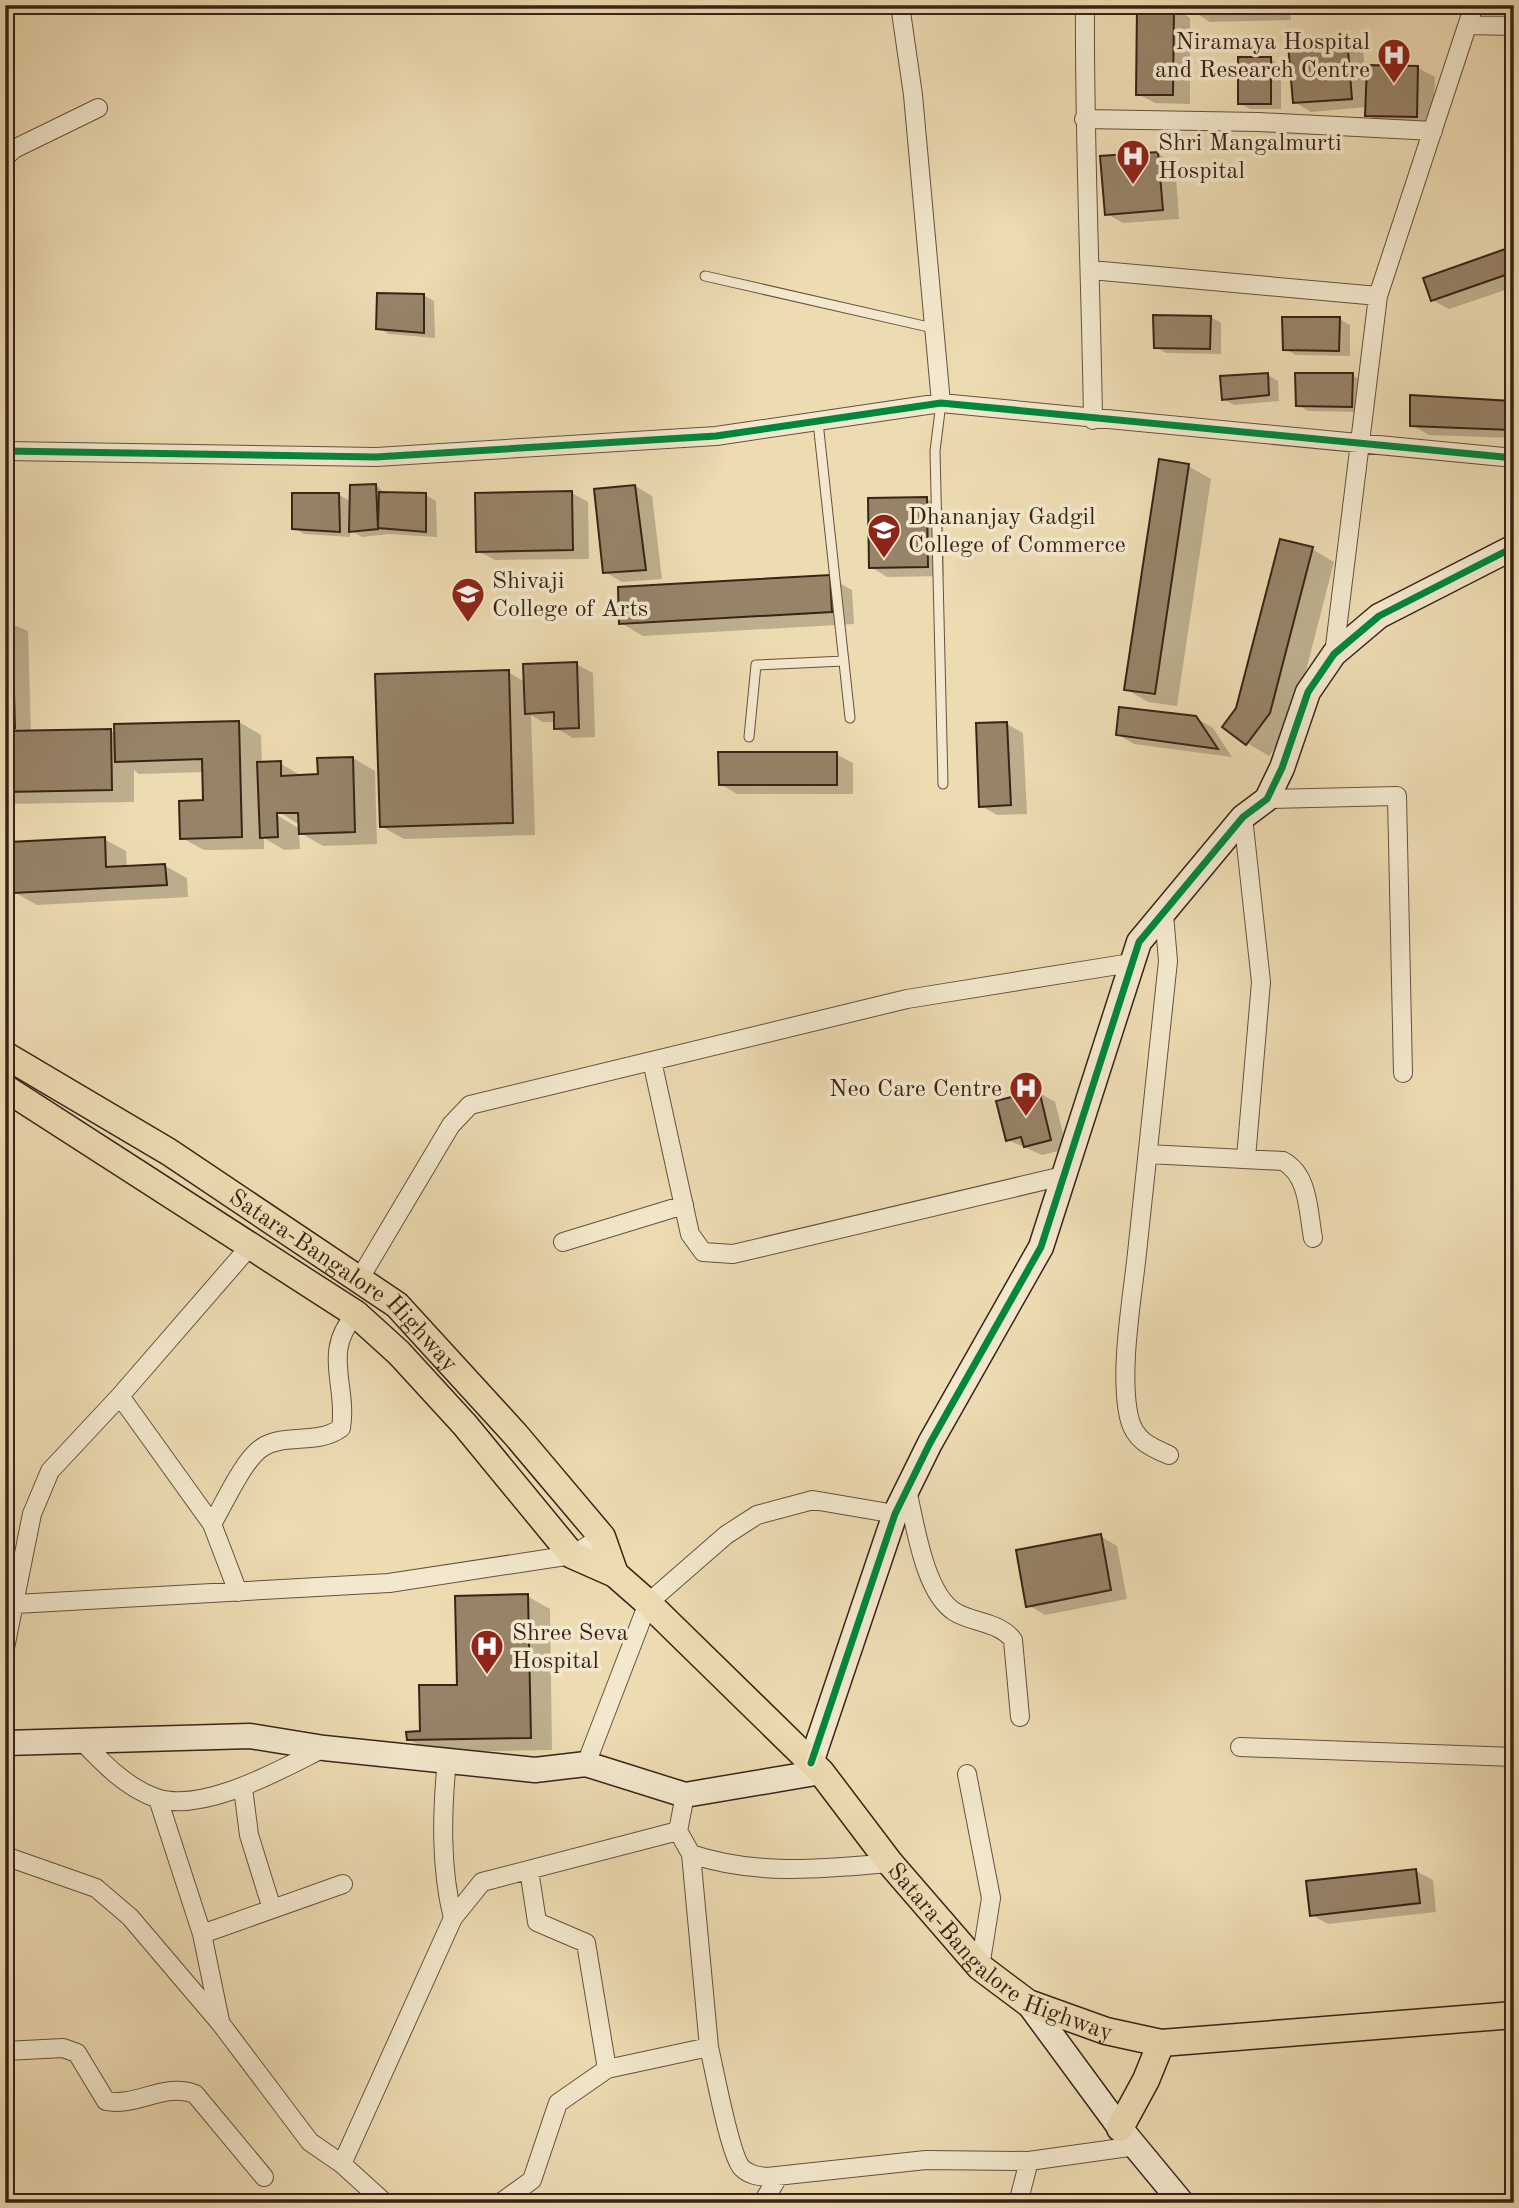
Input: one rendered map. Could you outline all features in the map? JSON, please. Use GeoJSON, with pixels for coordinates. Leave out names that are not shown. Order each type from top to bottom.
{"type":"FeatureCollection","features":[{"type":"Feature","properties":{"kind":"main road","name":"Satara-Bangalore Highway"},"geometry":{"type":"LineString","coordinates":[[5,1055],[169,1152],[397,1305],[602,1536],[615,1574]]}},
{"type":"Feature","properties":{"kind":"main road","name":"Satara-Bangalore Highway"},"geometry":{"type":"LineString","coordinates":[[5,1088],[356,1314],[400,1353],[465,1424],[572,1555],[615,1574],[816,1768],[890,1863],[980,1967],[1028,2003],[1106,2031],[1161,2043],[1514,2015]]}},
{"type":"Feature","properties":{"kind":"main road"},"geometry":{"type":"LineString","coordinates":[[1128,2137],[1161,2043]]}},
{"type":"Feature","properties":{"kind":"street"},"geometry":{"type":"LineString","coordinates":[[900,5],[913,94],[940,402]]}},
{"type":"Feature","properties":{"kind":"street"},"geometry":{"type":"LineString","coordinates":[[1085,5],[1084,119],[1091,270],[1093,420]]}},
{"type":"Feature","properties":{"kind":"street"},"geometry":{"type":"LineString","coordinates":[[1334,654],[1362,444],[1378,296],[1474,5]]}},
{"type":"Feature","properties":{"kind":"street"},"geometry":{"type":"LineString","coordinates":[[1468,25],[1514,26]]}},
{"type":"Feature","properties":{"kind":"street"},"geometry":{"type":"LineString","coordinates":[[5,157],[14,149],[98,108]]}},
{"type":"Feature","properties":{"kind":"street"},"geometry":{"type":"LineString","coordinates":[[1084,119],[1259,122],[1433,131]]}},
{"type":"Feature","properties":{"kind":"street"},"geometry":{"type":"LineString","coordinates":[[1091,270],[1378,296]]}},
{"type":"Feature","properties":{"kind":"street"},"geometry":{"type":"LineString","coordinates":[[5,452],[376,457],[716,436],[940,402],[1093,420],[1514,458]]}},
{"type":"Feature","properties":{"kind":"street"},"geometry":{"type":"LineString","coordinates":[[5,1743],[250,1736],[324,1748],[535,1770],[586,1764],[685,1795],[816,1768],[895,1514],[1041,1247],[1139,942],[1243,817],[1267,799],[1282,768],[1308,692],[1334,654],[1379,616],[1514,547]]}},
{"type":"Feature","properties":{"kind":"street"},"geometry":{"type":"LineString","coordinates":[[1267,799],[1397,796],[1403,1073]]}},
{"type":"Feature","properties":{"kind":"street"},"geometry":{"type":"LineString","coordinates":[[1243,817],[1261,982],[1246,1158]]}},
{"type":"Feature","properties":{"kind":"street"},"geometry":{"type":"LineString","coordinates":[[1164,914],[1168,961],[1126,1393],[1129,1419],[1137,1437],[1147,1446],[1169,1455]]}},
{"type":"Feature","properties":{"kind":"street"},"geometry":{"type":"LineString","coordinates":[[360,1278],[451,1125],[470,1105],[907,999],[1131,963]]}},
{"type":"Feature","properties":{"kind":"street"},"geometry":{"type":"LineString","coordinates":[[652,1061],[684,1205],[695,1245],[703,1252],[733,1254],[1063,1176]]}},
{"type":"Feature","properties":{"kind":"street"},"geometry":{"type":"LineString","coordinates":[[1148,1154],[1283,1161],[1295,1168],[1302,1180],[1313,1238]]}},
{"type":"Feature","properties":{"kind":"street"},"geometry":{"type":"LineString","coordinates":[[563,1242],[684,1205]]}},
{"type":"Feature","properties":{"kind":"street"},"geometry":{"type":"LineString","coordinates":[[5,1648],[32,1514],[50,1471],[120,1396],[251,1245]]}},
{"type":"Feature","properties":{"kind":"street"},"geometry":{"type":"LineString","coordinates":[[212,1524],[254,1455],[265,1446],[332,1435],[341,1428],[344,1414],[336,1366],[338,1343],[344,1327],[356,1314]]}},
{"type":"Feature","properties":{"kind":"street"},"geometry":{"type":"LineString","coordinates":[[120,1396],[212,1524],[238,1592]]}},
{"type":"Feature","properties":{"kind":"street"},"geometry":{"type":"LineString","coordinates":[[907,1490],[928,1573],[942,1598],[954,1611],[1007,1632],[1013,1640],[1020,1717]]}},
{"type":"Feature","properties":{"kind":"street"},"geometry":{"type":"LineString","coordinates":[[586,1764],[648,1603],[726,1535],[767,1512],[813,1500],[895,1514]]}},
{"type":"Feature","properties":{"kind":"street"},"geometry":{"type":"LineString","coordinates":[[16,1604],[389,1583],[572,1555],[602,1536]]}},
{"type":"Feature","properties":{"kind":"street"},"geometry":{"type":"LineString","coordinates":[[80,1739],[113,1774],[158,1799],[194,1800],[243,1788],[324,1748]]}},
{"type":"Feature","properties":{"kind":"street"},"geometry":{"type":"LineString","coordinates":[[1240,1746],[1514,1757]]}},
{"type":"Feature","properties":{"kind":"street"},"geometry":{"type":"LineString","coordinates":[[447,1759],[444,1832],[447,1893],[453,1918]]}},
{"type":"Feature","properties":{"kind":"street"},"geometry":{"type":"LineString","coordinates":[[967,1774],[991,1898],[980,1967]]}},
{"type":"Feature","properties":{"kind":"street"},"geometry":{"type":"LineString","coordinates":[[243,1788],[249,1835],[272,1909]]}},
{"type":"Feature","properties":{"kind":"street"},"geometry":{"type":"LineString","coordinates":[[685,1795],[678,1831],[691,1854],[709,2047],[740,2166],[751,2174],[779,2176],[926,2160],[1029,2161],[1128,2137]]}},
{"type":"Feature","properties":{"kind":"street"},"geometry":{"type":"LineString","coordinates":[[158,1799],[202,1934],[221,2024]]}},
{"type":"Feature","properties":{"kind":"street"},"geometry":{"type":"LineString","coordinates":[[342,2164],[453,1918],[482,1882],[678,1831]]}},
{"type":"Feature","properties":{"kind":"street"},"geometry":{"type":"LineString","coordinates":[[691,1854],[715,1862],[761,1869],[826,1870],[890,1863]]}},
{"type":"Feature","properties":{"kind":"street"},"geometry":{"type":"LineString","coordinates":[[5,1856],[96,1888],[130,1917],[221,2024],[310,2142],[342,2164],[384,2203]]}},
{"type":"Feature","properties":{"kind":"street"},"geometry":{"type":"LineString","coordinates":[[529,1870],[537,1922],[586,1943],[607,2068]]}},
{"type":"Feature","properties":{"kind":"street"},"geometry":{"type":"LineString","coordinates":[[202,1934],[343,1884]]}},
{"type":"Feature","properties":{"kind":"street"},"geometry":{"type":"LineString","coordinates":[[1028,2003],[1128,2137],[1182,2203]]}},
{"type":"Feature","properties":{"kind":"street"},"geometry":{"type":"LineString","coordinates":[[500,2203],[532,2180],[558,2102],[607,2068],[709,2047]]}},
{"type":"Feature","properties":{"kind":"street"},"geometry":{"type":"LineString","coordinates":[[5,2051],[63,2048],[77,2053],[106,2101],[118,2103],[173,2090],[185,2090],[195,2094],[264,2177]]}},
{"type":"Feature","properties":{"kind":"street"},"geometry":{"type":"LineString","coordinates":[[1018,2203],[1029,2161]]}},
{"type":"Feature","properties":{"kind":"street"},"geometry":{"type":"LineString","coordinates":[[762,2203],[779,2176]]}},
{"type":"Feature","properties":{"kind":"lane"},"geometry":{"type":"LineString","coordinates":[[705,276],[933,328]]}},
{"type":"Feature","properties":{"kind":"lane"},"geometry":{"type":"LineString","coordinates":[[940,402],[935,451],[943,784]]}},
{"type":"Feature","properties":{"kind":"lane"},"geometry":{"type":"LineString","coordinates":[[818,422],[850,718]]}},
{"type":"Feature","properties":{"kind":"lane"},"geometry":{"type":"LineString","coordinates":[[749,737],[756,665],[844,662]]}},
{"type":"Feature","properties":{"kind":"building"},"geometry":{"type":"Polygon","coordinates":[[[1192,5],[1274,5],[1275,12],[1192,13],[1192,5]]]}},
{"type":"Feature","properties":{"kind":"building"},"geometry":{"type":"Polygon","coordinates":[[[1137,6],[1174,7],[1173,95],[1136,95],[1137,6]]]}},
{"type":"Feature","properties":{"kind":"building"},"geometry":{"type":"Polygon","coordinates":[[[1347,39],[1352,99],[1293,103],[1288,44],[1347,39]]]}},
{"type":"Feature","properties":{"kind":"building"},"geometry":{"type":"Polygon","coordinates":[[[1238,57],[1271,57],[1271,104],[1238,104],[1238,57]]]}},
{"type":"Feature","properties":{"kind":"building"},"geometry":{"type":"Polygon","coordinates":[[[1367,65],[1418,66],[1417,117],[1365,116],[1367,65]]]}},
{"type":"Feature","properties":{"kind":"building"},"geometry":{"type":"Polygon","coordinates":[[[1158,152],[1163,210],[1105,215],[1100,156],[1158,152]]]}},
{"type":"Feature","properties":{"kind":"building"},"geometry":{"type":"Polygon","coordinates":[[[1514,246],[1514,272],[1431,301],[1423,278],[1514,246]]]}},
{"type":"Feature","properties":{"kind":"building"},"geometry":{"type":"Polygon","coordinates":[[[377,293],[424,294],[424,333],[376,329],[377,293]]]}},
{"type":"Feature","properties":{"kind":"building"},"geometry":{"type":"Polygon","coordinates":[[[1153,315],[1211,316],[1210,349],[1154,348],[1153,315]]]}},
{"type":"Feature","properties":{"kind":"building"},"geometry":{"type":"Polygon","coordinates":[[[1282,317],[1340,317],[1339,351],[1283,350],[1282,317]]]}},
{"type":"Feature","properties":{"kind":"building"},"geometry":{"type":"Polygon","coordinates":[[[1268,373],[1269,395],[1222,400],[1220,376],[1268,373]]]}},
{"type":"Feature","properties":{"kind":"building"},"geometry":{"type":"Polygon","coordinates":[[[1295,373],[1353,373],[1352,407],[1296,406],[1295,373]]]}},
{"type":"Feature","properties":{"kind":"building"},"geometry":{"type":"Polygon","coordinates":[[[1410,395],[1512,401],[1511,430],[1410,426],[1410,395]]]}},
{"type":"Feature","properties":{"kind":"building"},"geometry":{"type":"Polygon","coordinates":[[[1159,459],[1189,464],[1155,694],[1124,690],[1159,459]]]}},
{"type":"Feature","properties":{"kind":"building"},"geometry":{"type":"Polygon","coordinates":[[[376,484],[378,529],[349,532],[350,485],[376,484]]]}},
{"type":"Feature","properties":{"kind":"building"},"geometry":{"type":"Polygon","coordinates":[[[635,485],[646,570],[603,573],[594,489],[635,485]]]}},
{"type":"Feature","properties":{"kind":"building"},"geometry":{"type":"Polygon","coordinates":[[[572,491],[573,550],[476,552],[475,493],[572,491]]]}},
{"type":"Feature","properties":{"kind":"building"},"geometry":{"type":"Polygon","coordinates":[[[379,492],[426,493],[426,532],[378,528],[379,492]]]}},
{"type":"Feature","properties":{"kind":"building"},"geometry":{"type":"Polygon","coordinates":[[[292,493],[339,493],[340,532],[292,529],[292,493]]]}},
{"type":"Feature","properties":{"kind":"building"},"geometry":{"type":"Polygon","coordinates":[[[927,497],[928,567],[869,568],[868,498],[927,497]]]}},
{"type":"Feature","properties":{"kind":"building"},"geometry":{"type":"Polygon","coordinates":[[[1280,539],[1313,547],[1270,713],[1246,745],[1222,727],[1236,708],[1280,539]]]}},
{"type":"Feature","properties":{"kind":"building"},"geometry":{"type":"Polygon","coordinates":[[[830,575],[832,612],[619,624],[618,587],[830,575]]]}},
{"type":"Feature","properties":{"kind":"building"},"geometry":{"type":"Polygon","coordinates":[[[5,619],[12,619],[15,728],[5,728],[5,619]]]}},
{"type":"Feature","properties":{"kind":"building"},"geometry":{"type":"Polygon","coordinates":[[[577,662],[579,728],[554,729],[554,712],[525,714],[523,664],[577,662]]]}},
{"type":"Feature","properties":{"kind":"building"},"geometry":{"type":"Polygon","coordinates":[[[509,670],[513,823],[380,827],[375,674],[509,670]]]}},
{"type":"Feature","properties":{"kind":"building"},"geometry":{"type":"Polygon","coordinates":[[[1119,707],[1196,716],[1218,749],[1116,735],[1119,707]]]}},
{"type":"Feature","properties":{"kind":"building"},"geometry":{"type":"Polygon","coordinates":[[[239,721],[242,837],[180,839],[179,801],[203,800],[202,759],[115,762],[114,724],[239,721]]]}},
{"type":"Feature","properties":{"kind":"building"},"geometry":{"type":"Polygon","coordinates":[[[1007,722],[1011,805],[979,807],[976,723],[1007,722]]]}},
{"type":"Feature","properties":{"kind":"building"},"geometry":{"type":"Polygon","coordinates":[[[111,729],[112,790],[5,792],[5,731],[111,729]]]}},
{"type":"Feature","properties":{"kind":"building"},"geometry":{"type":"Polygon","coordinates":[[[718,752],[837,752],[837,785],[719,785],[718,752]]]}},
{"type":"Feature","properties":{"kind":"building"},"geometry":{"type":"Polygon","coordinates":[[[353,757],[355,832],[299,834],[298,813],[277,813],[278,837],[260,838],[257,762],[281,761],[281,776],[318,774],[317,758],[353,757]]]}},
{"type":"Feature","properties":{"kind":"building"},"geometry":{"type":"Polygon","coordinates":[[[105,837],[106,867],[165,864],[167,885],[13,893],[10,842],[105,837]]]}},
{"type":"Feature","properties":{"kind":"building"},"geometry":{"type":"Polygon","coordinates":[[[1039,1090],[1051,1140],[1024,1147],[1021,1137],[1006,1141],[996,1101],[1039,1090]]]}},
{"type":"Feature","properties":{"kind":"building"},"geometry":{"type":"Polygon","coordinates":[[[1101,1534],[1111,1590],[1026,1607],[1016,1550],[1101,1534]]]}},
{"type":"Feature","properties":{"kind":"building"},"geometry":{"type":"Polygon","coordinates":[[[528,1594],[531,1738],[407,1740],[406,1732],[420,1731],[419,1685],[457,1685],[455,1596],[528,1594]]]}},
{"type":"Feature","properties":{"kind":"building"},"geometry":{"type":"Polygon","coordinates":[[[1416,1869],[1420,1903],[1310,1916],[1306,1881],[1416,1869]]]}},
{"type":"Feature","properties":{"kind":"cycle path"},"geometry":{"type":"LineString","coordinates":[[5,451],[376,457],[716,436],[941,403],[1514,458]]}},
{"type":"Feature","properties":{"kind":"cycle path"},"geometry":{"type":"LineString","coordinates":[[811,1763],[895,1514],[930,1443],[1041,1247],[1139,942],[1243,817],[1267,799],[1282,768],[1308,692],[1334,654],[1379,616],[1514,547]]}},
{"type":"Feature","properties":{"kind":"place","name":"Niramaya Hospital and Research Centre"},"geometry":{"type":"Point","coordinates":[1394,85]}},
{"type":"Feature","properties":{"kind":"place","name":"Shri Mangalmurti Hospital"},"geometry":{"type":"Point","coordinates":[1133,186]}},
{"type":"Feature","properties":{"kind":"place","name":"Dhananjay Gadgil College of Commerce"},"geometry":{"type":"Point","coordinates":[884,560]}},
{"type":"Feature","properties":{"kind":"place","name":"Shivaji College of Arts"},"geometry":{"type":"Point","coordinates":[468,624]}},
{"type":"Feature","properties":{"kind":"place","name":"Neo Care Centre"},"geometry":{"type":"Point","coordinates":[1026,1118]}},
{"type":"Feature","properties":{"kind":"place","name":"Shree Seva Hospital"},"geometry":{"type":"Point","coordinates":[487,1676]}}]}
